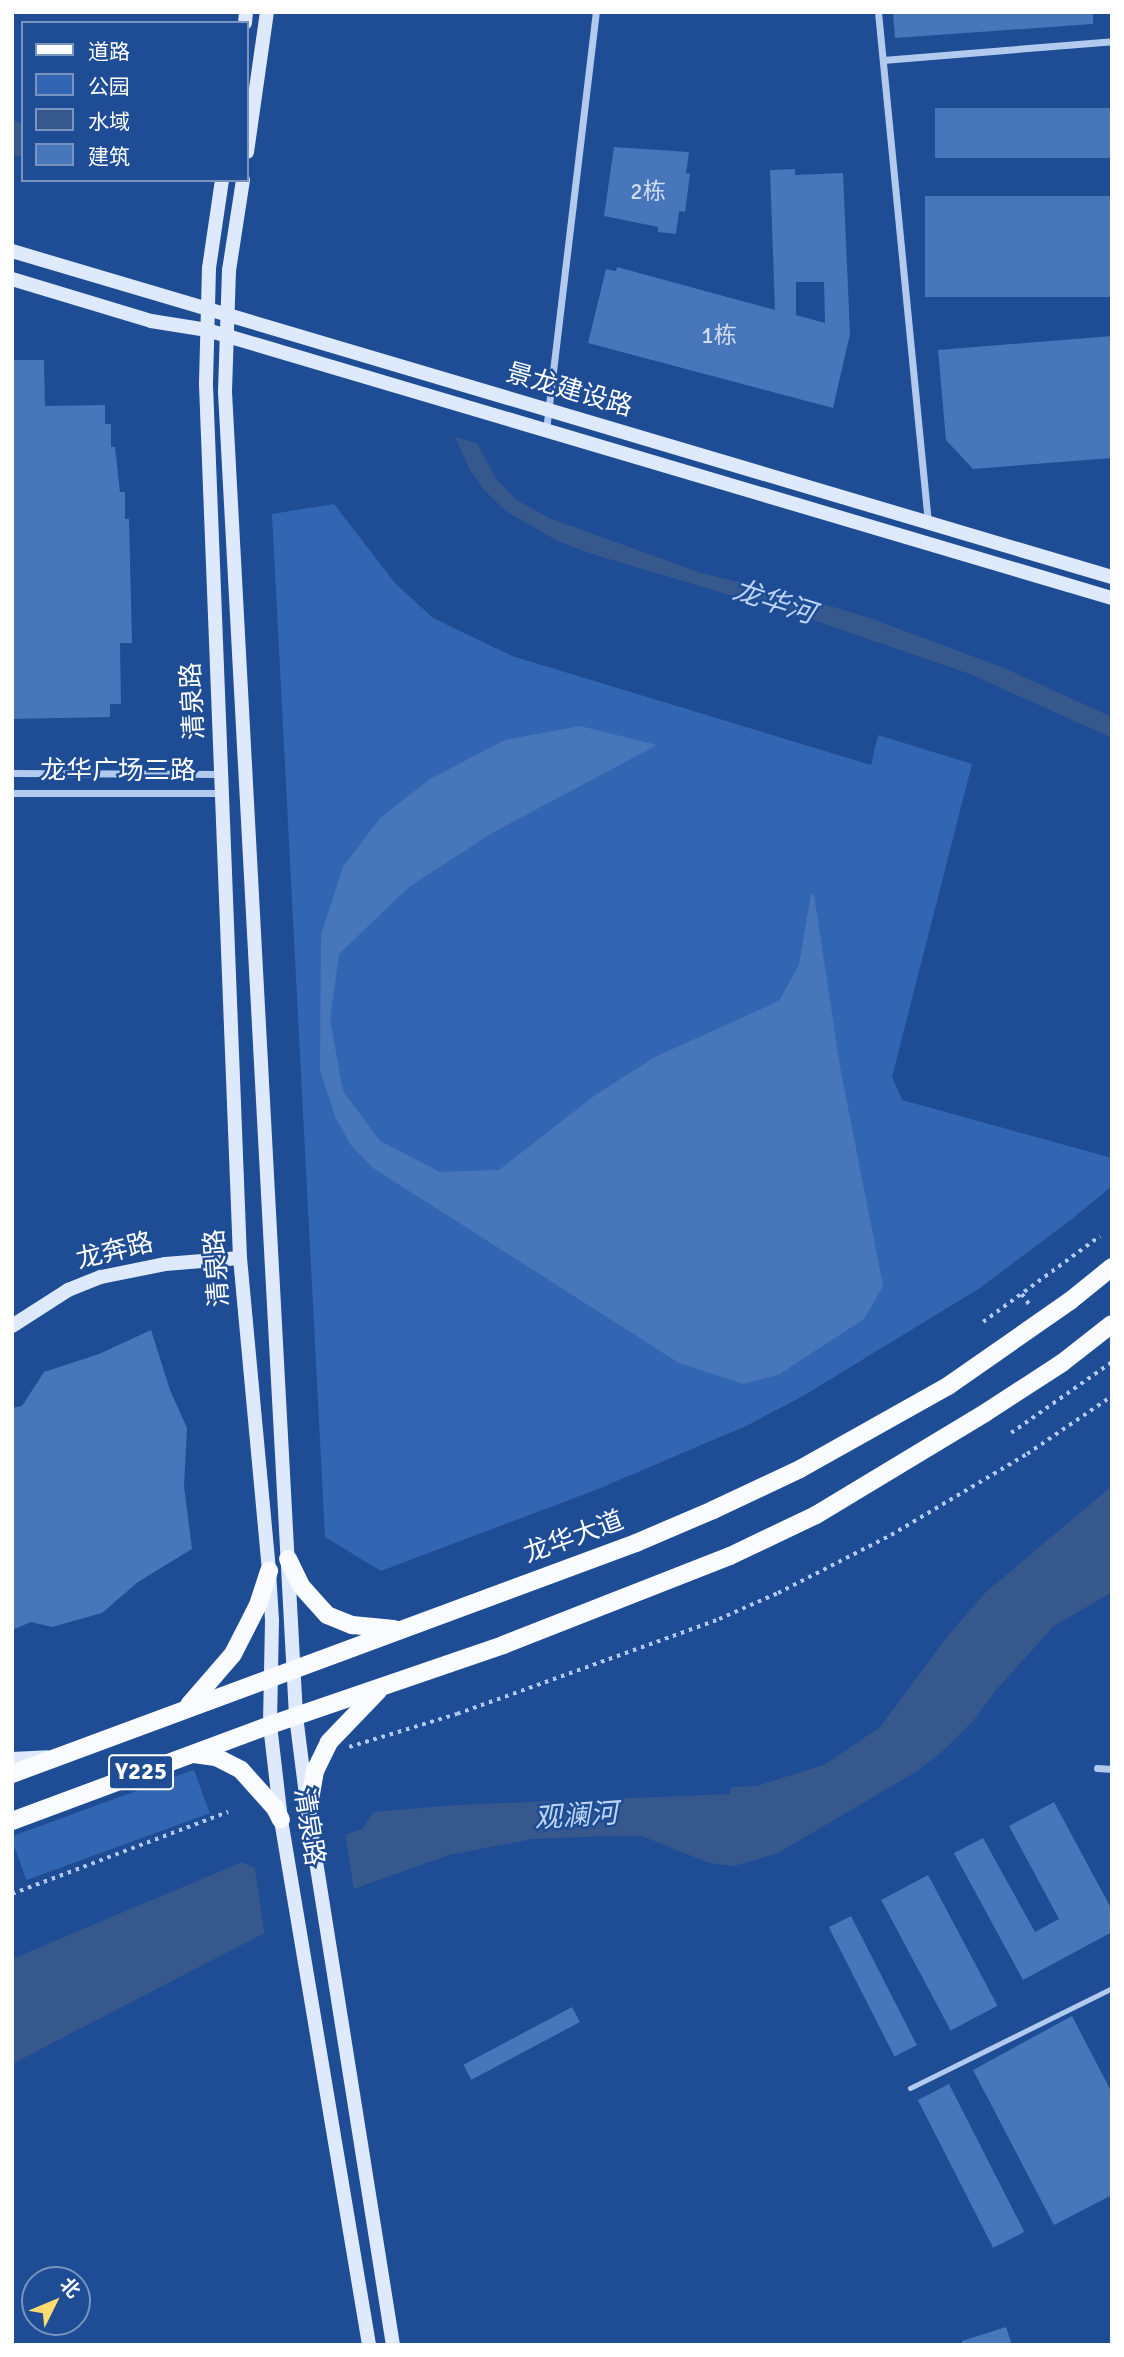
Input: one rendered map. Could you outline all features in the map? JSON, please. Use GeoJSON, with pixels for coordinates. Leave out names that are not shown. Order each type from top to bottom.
{"type":"FeatureCollection","features":[{"type":"Feature","properties":{"kind":"main road"},"geometry":{"type":"LineString","coordinates":[[248,145],[267,12]]}},
{"type":"Feature","properties":{"kind":"main road","name":"清泉路"},"geometry":{"type":"LineString","coordinates":[[222,182],[209,268],[207,330],[212,579],[224,793],[240,1258],[272,1620],[270,1725],[281,1820],[369,2345]]}},
{"type":"Feature","properties":{"kind":"main road","name":"清泉路"},"geometry":{"type":"LineString","coordinates":[[243,182],[229,270],[225,392],[296,1716],[308,1811],[393,2345]]}},
{"type":"Feature","properties":{"kind":"main road","name":"景龙建设路"},"geometry":{"type":"LineString","coordinates":[[12,251],[1112,577]]}},
{"type":"Feature","properties":{"kind":"main road","name":"景龙建设路"},"geometry":{"type":"LineString","coordinates":[[12,279],[151,321],[207,330],[1112,598]]}},
{"type":"Feature","properties":{"kind":"main road","name":"龙奔路"},"geometry":{"type":"LineString","coordinates":[[12,1326],[68,1290],[101,1277],[165,1264],[240,1258]]}},
{"type":"Feature","properties":{"kind":"main road","name":"龙华大道"},"geometry":{"type":"LineString","coordinates":[[12,1774],[636,1543],[800,1469],[870,1432],[983,1363],[1070,1301],[1112,1267]]}},
{"type":"Feature","properties":{"kind":"main road"},"geometry":{"type":"LineString","coordinates":[[296,1716],[503,1645],[654,1587],[816,1515],[985,1413],[1062,1363],[1112,1324]]}},
{"type":"Feature","properties":{"kind":"main road"},"geometry":{"type":"LineString","coordinates":[[288,1559],[301,1586],[327,1615],[352,1625],[376,1629],[404,1628]]}},
{"type":"Feature","properties":{"kind":"main road"},"geometry":{"type":"LineString","coordinates":[[184,1709],[233,1654],[258,1605],[269,1572]]}},
{"type":"Feature","properties":{"kind":"main road"},"geometry":{"type":"LineString","coordinates":[[308,1811],[315,1771],[328,1742],[384,1686]]}},
{"type":"Feature","properties":{"kind":"main road","name":"Y225"},"geometry":{"type":"LineString","coordinates":[[12,1821],[296,1716]]}},
{"type":"Feature","properties":{"kind":"main road"},"geometry":{"type":"LineString","coordinates":[[187,1755],[204,1754],[241,1770],[275,1808],[281,1820]]}},
{"type":"Feature","properties":{"kind":"main road"},"geometry":{"type":"LineString","coordinates":[[12,1759],[59,1756]]}},
{"type":"Feature","properties":{"kind":"street"},"geometry":{"type":"LineString","coordinates":[[546,430],[596,12]]}},
{"type":"Feature","properties":{"kind":"street"},"geometry":{"type":"LineString","coordinates":[[878,12],[928,523]]}},
{"type":"Feature","properties":{"kind":"street"},"geometry":{"type":"LineString","coordinates":[[883,60],[1112,41]]}},
{"type":"Feature","properties":{"kind":"street","name":"龙华广场三路"},"geometry":{"type":"LineString","coordinates":[[12,773],[223,774]]}},
{"type":"Feature","properties":{"kind":"street","name":"龙华广场三路"},"geometry":{"type":"LineString","coordinates":[[12,793],[224,793]]}},
{"type":"Feature","properties":{"kind":"street"},"geometry":{"type":"LineString","coordinates":[[1097,1768],[1112,1769]]}},
{"type":"Feature","properties":{"kind":"lane"},"geometry":{"type":"LineString","coordinates":[[910,2088],[1112,1988]]}},
{"type":"Feature","properties":{"kind":"path"},"geometry":{"type":"LineString","coordinates":[[983,1322],[1100,1236]]}},
{"type":"Feature","properties":{"kind":"path"},"geometry":{"type":"LineString","coordinates":[[1022,1294],[1038,1316]]}},
{"type":"Feature","properties":{"kind":"path"},"geometry":{"type":"LineString","coordinates":[[1011,1433],[1112,1363]]}},
{"type":"Feature","properties":{"kind":"path"},"geometry":{"type":"LineString","coordinates":[[1077,1371],[1084,1382]]}},
{"type":"Feature","properties":{"kind":"path"},"geometry":{"type":"LineString","coordinates":[[345,1747],[359,1746],[457,1714],[719,1619],[778,1593],[891,1535],[1027,1454],[1112,1396]]}},
{"type":"Feature","properties":{"kind":"path"},"geometry":{"type":"LineString","coordinates":[[12,1894],[228,1812]]}},
{"type":"Feature","properties":{"kind":"green space"},"geometry":{"type":"Polygon","coordinates":[[[334,504],[395,583],[433,618],[512,656],[871,765],[878,735],[972,764],[892,1077],[902,1100],[1112,1158],[1112,1186],[1072,1219],[980,1288],[803,1396],[746,1426],[598,1489],[381,1571],[325,1537],[272,514],[334,504]]]}},
{"type":"Feature","properties":{"kind":"green space"},"geometry":{"type":"Polygon","coordinates":[[[194,1770],[210,1813],[26,1880],[12,1836],[194,1770]]]}},
{"type":"Feature","properties":{"kind":"water"},"geometry":{"type":"Polygon","coordinates":[[[455,437],[477,443],[495,477],[515,499],[549,518],[701,573],[867,617],[1004,668],[1112,717],[1112,738],[970,674],[813,620],[589,553],[556,540],[506,511],[484,490],[470,470],[455,437]]]}},
{"type":"Feature","properties":{"kind":"water","name":"观澜河"},"geometry":{"type":"Polygon","coordinates":[[[1112,1486],[1112,1592],[1053,1627],[996,1690],[974,1720],[919,1770],[778,1853],[734,1866],[709,1863],[642,1836],[608,1836],[532,1839],[449,1855],[342,1893],[12,2064],[12,1959],[242,1862],[253,1867],[362,1829],[374,1812],[456,1805],[730,1794],[731,1787],[756,1786],[824,1765],[880,1727],[950,1633],[987,1591],[1112,1486]]]}},
{"type":"Feature","properties":{"kind":"pier"},"geometry":{"type":"Polygon","coordinates":[[[345,1831],[354,1892],[265,1937],[254,1862],[345,1831]]]}},
{"type":"Feature","properties":{"kind":"building"},"geometry":{"type":"Polygon","coordinates":[[[893,12],[1093,12],[1093,24],[895,38],[893,12]]]}},
{"type":"Feature","properties":{"kind":"building"},"geometry":{"type":"Polygon","coordinates":[[[935,108],[1112,108],[1112,158],[935,158],[935,108]]]}},
{"type":"Feature","properties":{"kind":"building"},"geometry":{"type":"Polygon","coordinates":[[[614,147],[689,152],[686,173],[690,174],[685,212],[679,211],[676,234],[658,232],[658,227],[604,216],[614,147]]]}},
{"type":"Feature","properties":{"kind":"building"},"geometry":{"type":"Polygon","coordinates":[[[795,169],[795,175],[843,173],[850,334],[833,408],[588,343],[606,269],[616,271],[617,267],[775,310],[770,170],[795,169]],[[796,282],[796,315],[825,323],[824,282],[796,282]]]}},
{"type":"Feature","properties":{"kind":"building"},"geometry":{"type":"Polygon","coordinates":[[[925,196],[1112,196],[1112,297],[925,297],[925,196]]]}},
{"type":"Feature","properties":{"kind":"building"},"geometry":{"type":"Polygon","coordinates":[[[1112,336],[1112,458],[973,469],[946,440],[938,350],[1112,336]]]}},
{"type":"Feature","properties":{"kind":"building"},"geometry":{"type":"Polygon","coordinates":[[[12,360],[44,360],[45,406],[105,405],[105,424],[111,424],[111,447],[115,447],[120,492],[125,492],[125,519],[129,519],[132,643],[120,643],[121,704],[110,704],[110,717],[12,719],[12,360]]]}},
{"type":"Feature","properties":{"kind":"building"},"geometry":{"type":"Polygon","coordinates":[[[580,726],[657,745],[492,833],[409,887],[339,954],[330,1020],[343,1091],[380,1141],[440,1172],[499,1170],[594,1096],[655,1057],[779,1001],[799,965],[811,894],[814,894],[840,1067],[883,1286],[864,1319],[778,1375],[743,1384],[679,1363],[373,1168],[350,1144],[335,1116],[320,1070],[321,935],[343,867],[380,818],[430,779],[505,740],[580,726]]]}},
{"type":"Feature","properties":{"kind":"building"},"geometry":{"type":"Polygon","coordinates":[[[151,1330],[170,1390],[187,1428],[184,1486],[192,1549],[138,1582],[102,1613],[52,1627],[31,1622],[12,1630],[12,1408],[22,1406],[44,1372],[99,1354],[151,1330]]]}},
{"type":"Feature","properties":{"kind":"building"},"geometry":{"type":"Polygon","coordinates":[[[1054,1802],[1112,1910],[1112,1932],[1023,1980],[954,1853],[983,1838],[1035,1932],[1059,1919],[1009,1826],[1054,1802]]]}},
{"type":"Feature","properties":{"kind":"building"},"geometry":{"type":"Polygon","coordinates":[[[928,1875],[997,2006],[951,2031],[881,1900],[928,1875]]]}},
{"type":"Feature","properties":{"kind":"building"},"geometry":{"type":"Polygon","coordinates":[[[851,1916],[917,2045],[895,2057],[829,1927],[851,1916]]]}},
{"type":"Feature","properties":{"kind":"building"},"geometry":{"type":"Polygon","coordinates":[[[572,2007],[580,2022],[471,2080],[463,2065],[572,2007]]]}},
{"type":"Feature","properties":{"kind":"building"},"geometry":{"type":"Polygon","coordinates":[[[1072,2016],[1112,2093],[1112,2195],[1054,2225],[973,2070],[1072,2016]]]}},
{"type":"Feature","properties":{"kind":"building"},"geometry":{"type":"Polygon","coordinates":[[[949,2084],[1024,2232],[993,2248],[918,2100],[949,2084]]]}},
{"type":"Feature","properties":{"kind":"building"},"geometry":{"type":"Polygon","coordinates":[[[1006,2327],[1012,2345],[962,2345],[962,2341],[1006,2327]]]}},
{"type":"Feature","properties":{"kind":"waterway","name":"龙华河"},"geometry":{"type":"LineString","coordinates":[[12,137],[21,139]]}}]}
